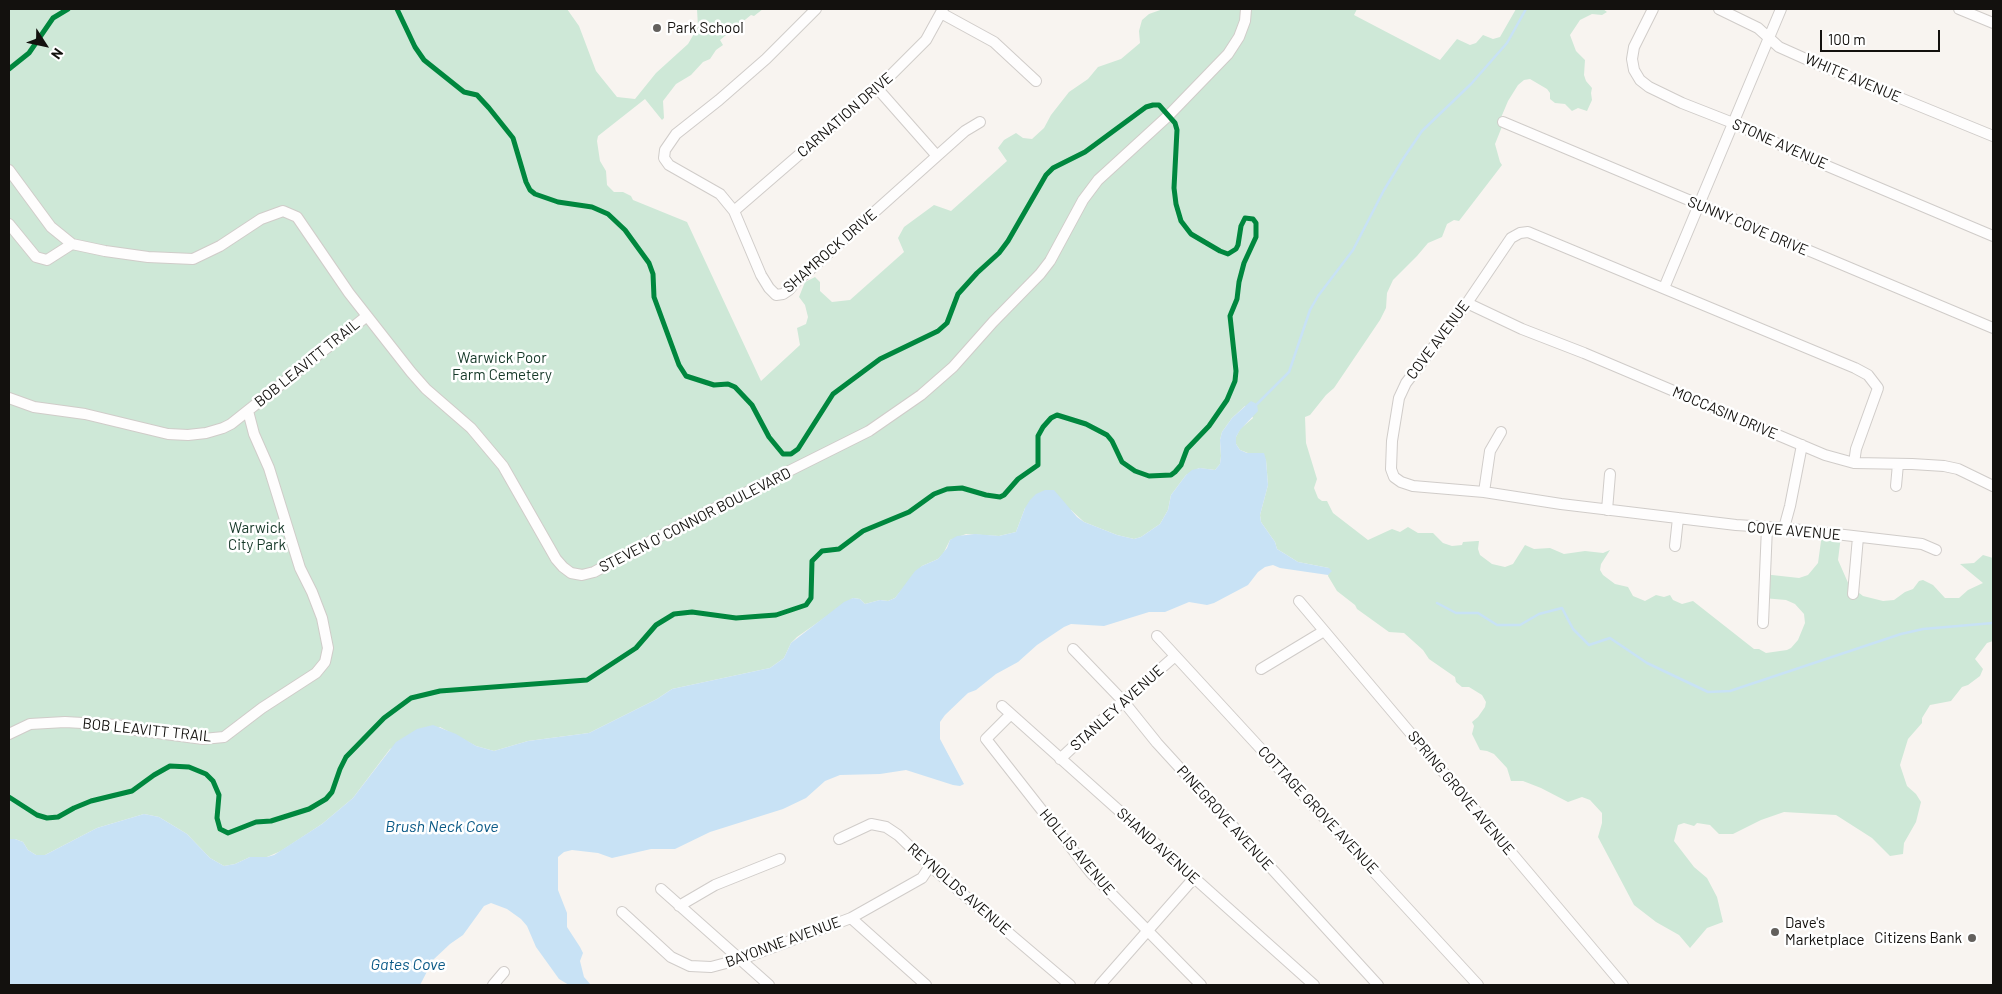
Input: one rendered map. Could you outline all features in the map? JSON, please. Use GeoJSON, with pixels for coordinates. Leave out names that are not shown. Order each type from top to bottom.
{"type":"FeatureCollection","features":[{"type":"Feature","properties":{"kind":"street","name":"SHAMROCK DRIVE"},"geometry":{"type":"LineString","coordinates":[[816,9],[766,59],[676,134],[665,150],[664,158],[670,164],[720,194],[734,210],[753,256],[769,288],[776,295],[782,294],[965,131],[980,122]]}},
{"type":"Feature","properties":{"kind":"street","name":"STEVEN O' CONNOR BOULEVARD"},"geometry":{"type":"LineString","coordinates":[[9,170],[51,227],[72,244],[148,257],[193,259],[220,246],[261,219],[283,211],[297,217],[367,316],[426,390],[471,428],[498,459],[556,560],[571,573],[582,575],[594,572],[679,526],[869,431],[921,395],[953,367],[993,322],[1040,274],[1050,261],[1083,200],[1098,180],[1112,165],[1168,116],[1219,65],[1239,37],[1245,22],[1246,9]]}},
{"type":"Feature","properties":{"kind":"street","name":"STONE AVENUE"},"geometry":{"type":"LineString","coordinates":[[1653,9],[1634,47],[1632,59],[1634,70],[1640,80],[1682,103],[1733,123],[1813,160],[1993,236]]}},
{"type":"Feature","properties":{"kind":"street","name":"WHITE AVENUE"},"geometry":{"type":"LineString","coordinates":[[1719,9],[1758,28],[1779,47],[1993,136]]}},
{"type":"Feature","properties":{"kind":"street"},"geometry":{"type":"LineString","coordinates":[[1664,288],[1781,9]]}},
{"type":"Feature","properties":{"kind":"street"},"geometry":{"type":"LineString","coordinates":[[1958,9],[1993,23]]}},
{"type":"Feature","properties":{"kind":"street","name":"CARNATION DRIVE"},"geometry":{"type":"LineString","coordinates":[[734,210],[877,88],[926,40],[942,11]]}},
{"type":"Feature","properties":{"kind":"street"},"geometry":{"type":"LineString","coordinates":[[942,11],[994,42],[1036,81]]}},
{"type":"Feature","properties":{"kind":"street"},"geometry":{"type":"LineString","coordinates":[[877,88],[937,156]]}},
{"type":"Feature","properties":{"kind":"street","name":"SUNNY COVE DRIVE"},"geometry":{"type":"LineString","coordinates":[[1503,122],[1993,328]]}},
{"type":"Feature","properties":{"kind":"street"},"geometry":{"type":"LineString","coordinates":[[9,224],[36,257],[47,260],[72,244]]}},
{"type":"Feature","properties":{"kind":"street","name":"COVE AVENUE"},"geometry":{"type":"LineString","coordinates":[[1854,463],[1856,449],[1878,388],[1868,375],[1528,232],[1520,233],[1512,238],[1406,383],[1399,398],[1392,441],[1391,470],[1394,477],[1401,482],[1413,486],[1484,492],[1736,526],[1784,528],[1922,544],[1936,550]]}},
{"type":"Feature","properties":{"kind":"street","name":"MOCCASIN DRIVE"},"geometry":{"type":"LineString","coordinates":[[1466,303],[1522,330],[1584,353],[1826,455],[1854,463],[1951,468],[1993,486]]}},
{"type":"Feature","properties":{"kind":"street","name":"BOB LEAVITT TRAIL"},"geometry":{"type":"LineString","coordinates":[[9,398],[34,407],[66,410],[178,435],[206,433],[223,428],[248,411],[367,316]]}},
{"type":"Feature","properties":{"kind":"street","name":"BOB LEAVITT TRAIL"},"geometry":{"type":"LineString","coordinates":[[9,734],[30,724],[65,722],[117,725],[135,730],[204,739],[224,737],[262,708],[316,673],[325,662],[328,648],[322,618],[300,568],[269,468],[254,434],[248,411]]}},
{"type":"Feature","properties":{"kind":"street"},"geometry":{"type":"LineString","coordinates":[[1484,492],[1490,450],[1501,432]]}},
{"type":"Feature","properties":{"kind":"street"},"geometry":{"type":"LineString","coordinates":[[1784,528],[1802,445]]}},
{"type":"Feature","properties":{"kind":"street"},"geometry":{"type":"LineString","coordinates":[[1896,486],[1898,464]]}},
{"type":"Feature","properties":{"kind":"street"},"geometry":{"type":"LineString","coordinates":[[1607,510],[1610,474]]}},
{"type":"Feature","properties":{"kind":"street"},"geometry":{"type":"LineString","coordinates":[[1676,546],[1678,518]]}},
{"type":"Feature","properties":{"kind":"street"},"geometry":{"type":"LineString","coordinates":[[1763,622],[1767,527]]}},
{"type":"Feature","properties":{"kind":"street"},"geometry":{"type":"LineString","coordinates":[[1853,594],[1858,537]]}},
{"type":"Feature","properties":{"kind":"street","name":"SPRING GROVE AVENUE"},"geometry":{"type":"LineString","coordinates":[[1299,601],[1623,985]]}},
{"type":"Feature","properties":{"kind":"street"},"geometry":{"type":"LineString","coordinates":[[1261,669],[1324,630]]}},
{"type":"Feature","properties":{"kind":"street","name":"COTTAGE GROVE AVENUE"},"geometry":{"type":"LineString","coordinates":[[1156,636],[1478,985]]}},
{"type":"Feature","properties":{"kind":"street","name":"PINEGROVE AVENUE"},"geometry":{"type":"LineString","coordinates":[[1073,649],[1124,702],[1157,743],[1378,985]]}},
{"type":"Feature","properties":{"kind":"street","name":"STANLEY AVENUE"},"geometry":{"type":"LineString","coordinates":[[1060,759],[1174,657]]}},
{"type":"Feature","properties":{"kind":"street","name":"SHAND AVENUE"},"geometry":{"type":"LineString","coordinates":[[1002,706],[1314,985]]}},
{"type":"Feature","properties":{"kind":"street","name":"HOLLIS AVENUE"},"geometry":{"type":"LineString","coordinates":[[1011,714],[986,738],[1091,873],[1201,985]]}},
{"type":"Feature","properties":{"kind":"street","name":"REYNOLDS AVENUE"},"geometry":{"type":"LineString","coordinates":[[839,839],[871,824],[886,827],[898,835],[930,866],[1070,985]]}},
{"type":"Feature","properties":{"kind":"street"},"geometry":{"type":"LineString","coordinates":[[679,906],[715,885],[780,859]]}},
{"type":"Feature","properties":{"kind":"street","name":"BAYONNE AVENUE"},"geometry":{"type":"LineString","coordinates":[[622,912],[671,957],[690,966],[712,967],[740,960],[851,918],[922,878],[930,866]]}},
{"type":"Feature","properties":{"kind":"street"},"geometry":{"type":"LineString","coordinates":[[1100,985],[1194,878]]}},
{"type":"Feature","properties":{"kind":"street"},"geometry":{"type":"LineString","coordinates":[[661,889],[769,985]]}},
{"type":"Feature","properties":{"kind":"street"},"geometry":{"type":"LineString","coordinates":[[851,918],[926,985]]}},
{"type":"Feature","properties":{"kind":"street"},"geometry":{"type":"LineString","coordinates":[[493,985],[504,972]]}},
{"type":"Feature","properties":{"kind":"green space","name":"Warwick City Park"},"geometry":{"type":"Polygon","coordinates":[[[9,9],[567,9],[579,26],[596,71],[617,97],[635,99],[656,73],[688,44],[698,27],[697,9],[763,9],[754,16],[751,15],[720,40],[723,45],[716,50],[710,59],[703,62],[691,75],[676,84],[663,101],[664,118],[662,120],[645,99],[598,136],[597,141],[600,161],[606,171],[607,185],[614,192],[623,192],[631,196],[633,200],[687,222],[761,381],[800,345],[797,328],[806,324],[808,317],[805,305],[799,297],[805,282],[815,277],[820,282],[820,291],[832,302],[850,300],[904,252],[898,238],[904,227],[934,205],[951,211],[1007,161],[998,148],[1004,140],[1016,133],[1023,138],[1032,139],[1044,128],[1051,115],[1069,92],[1088,79],[1098,67],[1121,59],[1140,43],[1139,31],[1142,20],[1149,14],[1163,9],[1357,9],[1354,15],[1440,60],[1457,39],[1470,45],[1476,43],[1483,35],[1493,39],[1500,37],[1516,9],[1603,9],[1607,12],[1602,15],[1592,14],[1580,20],[1570,35],[1576,51],[1585,60],[1584,75],[1592,88],[1592,100],[1587,111],[1578,108],[1572,111],[1565,104],[1555,103],[1550,99],[1550,93],[1547,89],[1530,79],[1524,80],[1518,85],[1508,101],[1500,120],[1503,124],[1495,144],[1502,165],[1459,221],[1454,220],[1447,224],[1442,237],[1428,243],[1393,280],[1387,293],[1386,308],[1380,320],[1334,388],[1310,415],[1305,417],[1306,443],[1317,479],[1314,488],[1318,498],[1322,501],[1327,501],[1333,513],[1368,540],[1392,529],[1400,532],[1408,527],[1418,533],[1433,533],[1443,543],[1452,546],[1462,545],[1463,542],[1479,541],[1478,549],[1480,555],[1492,564],[1505,567],[1513,564],[1525,545],[1534,549],[1550,548],[1564,554],[1585,551],[1603,553],[1610,550],[1601,564],[1600,570],[1603,575],[1615,584],[1628,587],[1633,596],[1645,601],[1656,595],[1664,597],[1670,595],[1673,600],[1682,604],[1693,601],[1754,649],[1759,649],[1766,653],[1791,648],[1798,640],[1805,623],[1804,614],[1795,604],[1786,600],[1763,598],[1763,574],[1799,578],[1808,575],[1818,563],[1822,534],[1841,536],[1838,560],[1849,585],[1863,596],[1883,601],[1894,600],[1913,589],[1919,581],[1923,580],[1933,585],[1945,598],[1959,598],[1968,590],[1983,583],[1960,564],[1974,563],[1983,555],[1993,558],[1993,641],[1987,643],[1975,659],[1983,669],[1980,676],[1962,687],[1951,701],[1930,705],[1922,718],[1922,723],[1908,739],[1900,765],[1907,786],[1916,794],[1921,802],[1916,822],[1904,843],[1903,854],[1890,856],[1872,838],[1836,815],[1784,812],[1761,820],[1733,834],[1719,834],[1710,825],[1697,823],[1694,826],[1684,823],[1678,825],[1674,841],[1694,867],[1707,878],[1717,897],[1723,922],[1707,928],[1690,948],[1679,935],[1656,922],[1634,905],[1598,837],[1602,823],[1602,813],[1590,800],[1582,797],[1568,802],[1523,781],[1511,781],[1507,768],[1494,754],[1480,750],[1472,734],[1474,726],[1472,722],[1485,707],[1486,702],[1482,695],[1469,687],[1462,687],[1456,682],[1455,677],[1429,659],[1423,650],[1404,633],[1389,632],[1357,609],[1355,605],[1337,591],[1328,576],[1329,568],[1298,562],[1277,549],[1275,542],[1261,522],[1260,515],[1268,485],[1266,460],[1240,450],[1236,444],[1236,437],[1240,429],[1253,418],[1245,406],[1232,418],[1222,432],[1220,464],[1215,470],[1199,468],[1186,475],[1171,495],[1168,510],[1160,524],[1141,537],[1134,539],[1117,535],[1084,522],[1071,510],[1025,508],[1016,532],[999,536],[966,534],[950,540],[943,554],[938,559],[922,566],[895,598],[888,601],[880,600],[865,604],[860,599],[853,598],[797,637],[791,643],[784,658],[770,668],[672,689],[657,699],[589,733],[528,741],[494,751],[476,746],[440,727],[390,749],[353,798],[322,824],[281,851],[267,857],[250,857],[235,864],[224,866],[210,858],[187,834],[159,817],[144,814],[97,828],[45,855],[36,855],[28,850],[23,842],[9,839],[9,9]]]}},
{"type":"Feature","properties":{"kind":"water","name":"Brush Neck Cove"},"geometry":{"type":"Polygon","coordinates":[[[1251,401],[1257,404],[1258,411],[1240,430],[1236,437],[1236,444],[1240,450],[1247,453],[1264,453],[1268,485],[1260,515],[1261,522],[1275,542],[1277,549],[1298,562],[1329,568],[1332,571],[1328,575],[1280,568],[1273,565],[1265,567],[1258,572],[1248,585],[1214,603],[1207,605],[1189,602],[1165,612],[1149,612],[1104,626],[1071,624],[1064,627],[1037,645],[1018,662],[996,674],[976,690],[968,693],[940,722],[940,739],[964,784],[960,786],[906,770],[880,774],[840,775],[825,781],[806,798],[783,809],[710,832],[675,849],[651,849],[612,858],[598,853],[572,850],[564,852],[558,857],[558,890],[567,913],[567,927],[583,953],[580,961],[584,977],[591,985],[569,985],[559,979],[536,947],[527,926],[521,919],[507,909],[491,903],[484,906],[463,935],[433,960],[420,985],[9,985],[9,839],[23,842],[28,850],[36,855],[45,855],[97,828],[144,814],[159,817],[187,834],[210,858],[224,866],[235,864],[250,857],[274,855],[322,824],[353,798],[396,742],[417,729],[433,725],[456,734],[476,746],[494,751],[528,741],[589,733],[657,699],[672,689],[770,668],[784,658],[791,643],[844,602],[853,598],[860,599],[865,604],[880,600],[888,601],[895,598],[915,571],[938,559],[947,548],[950,540],[957,536],[975,534],[999,536],[1016,532],[1030,500],[1036,494],[1045,490],[1054,490],[1077,517],[1084,522],[1117,535],[1134,539],[1141,537],[1160,524],[1168,510],[1171,495],[1186,475],[1192,470],[1200,468],[1215,470],[1220,464],[1222,432],[1232,418],[1251,401]]]}},
{"type":"Feature","properties":{"kind":"waterway"},"geometry":{"type":"LineString","coordinates":[[1257,404],[1289,372],[1310,310],[1318,296],[1353,250],[1384,190],[1422,131],[1471,84],[1507,43],[1526,9]]}},
{"type":"Feature","properties":{"kind":"waterway"},"geometry":{"type":"LineString","coordinates":[[1437,603],[1456,613],[1478,613],[1497,625],[1520,625],[1539,614],[1562,608],[1573,629],[1589,645],[1610,638],[1647,663],[1708,692],[1730,691],[1901,634],[1923,629],[1993,623]]}},
{"type":"Feature","properties":{"kind":"cycle path"},"geometry":{"type":"LineString","coordinates":[[9,69],[29,53],[53,18],[68,9]]}},
{"type":"Feature","properties":{"kind":"cycle path"},"geometry":{"type":"LineString","coordinates":[[9,797],[37,815],[47,818],[58,817],[91,801],[132,791],[170,766],[189,767],[206,774],[213,781],[219,795],[217,818],[220,829],[228,833],[256,822],[271,821],[309,809],[326,799],[332,792],[346,757],[384,718],[411,698],[440,691],[587,680],[636,648],[656,625],[674,614],[692,612],[736,618],[776,615],[806,605],[811,598],[812,561],[822,551],[839,549],[863,531],[909,512],[934,494],[947,489],[962,488],[986,495],[1000,497],[1004,495],[1018,479],[1038,465],[1038,436],[1051,418],[1057,415],[1086,424],[1107,435],[1122,462],[1135,471],[1149,476],[1171,475],[1181,465],[1187,449],[1209,426],[1227,400],[1235,381],[1236,371],[1230,316],[1237,299],[1244,263],[1256,237],[1256,223],[1253,219],[1245,218],[1241,226],[1238,245],[1236,249],[1228,254],[1191,234],[1181,221],[1176,204],[1174,188],[1177,130],[1175,123],[1159,105],[1153,105],[1146,107],[1085,152],[1053,168],[1046,175],[1008,241],[999,253],[958,294],[947,323],[938,331],[880,359],[833,394],[798,449],[791,454],[783,454],[769,437],[752,405],[735,387],[728,384],[714,385],[686,376],[679,365],[654,297],[653,274],[649,263],[625,230],[608,214],[592,207],[558,202],[535,194],[530,190],[513,138],[477,95],[464,92],[424,60],[415,47],[397,9]]}},
{"type":"Feature","properties":{"kind":"place","name":"Park School"},"geometry":{"type":"Point","coordinates":[657,28]}},
{"type":"Feature","properties":{"kind":"place","name":"Dave's Marketplace"},"geometry":{"type":"Point","coordinates":[1775,932]}},
{"type":"Feature","properties":{"kind":"place","name":"Citizens Bank"},"geometry":{"type":"Point","coordinates":[1972,938]}},
{"type":"Feature","properties":{"kind":"park label","name":"Warwick Poor Farm Cemetery"},"geometry":{"type":"Point","coordinates":[502,366]}},
{"type":"Feature","properties":{"kind":"water label","name":"Gates Cove"},"geometry":{"type":"Point","coordinates":[408,965]}}]}
